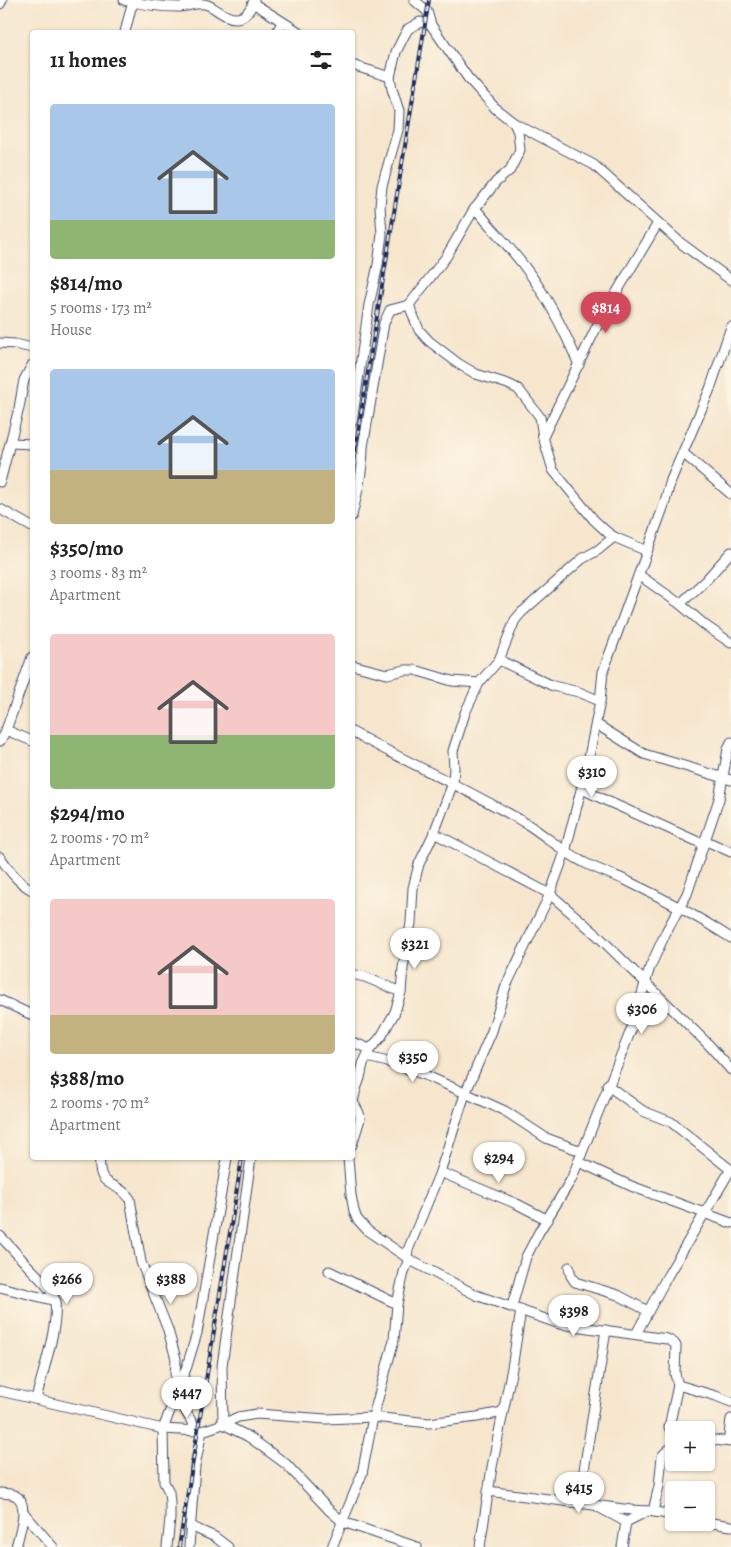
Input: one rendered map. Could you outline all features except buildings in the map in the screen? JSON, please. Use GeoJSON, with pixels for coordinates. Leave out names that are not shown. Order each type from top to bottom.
{"type":"FeatureCollection","features":[{"type":"Feature","properties":{"kind":"street"},"geometry":{"type":"LineString","coordinates":[[0,4],[2,0]]}},
{"type":"Feature","properties":{"kind":"street"},"geometry":{"type":"LineString","coordinates":[[124,0],[177,7],[200,4],[208,5],[234,19],[241,18],[248,12],[254,2],[296,30]]}},
{"type":"Feature","properties":{"kind":"street"},"geometry":{"type":"LineString","coordinates":[[414,0],[427,11],[431,25],[468,78],[496,109],[514,123],[594,165],[682,244],[731,280]]}},
{"type":"Feature","properties":{"kind":"street"},"geometry":{"type":"LineString","coordinates":[[126,30],[135,1]]}},
{"type":"Feature","properties":{"kind":"street"},"geometry":{"type":"LineString","coordinates":[[278,30],[282,22]]}},
{"type":"Feature","properties":{"kind":"street"},"geometry":{"type":"LineString","coordinates":[[355,401],[369,305],[378,265],[382,234],[380,206],[382,186],[398,130],[399,111],[390,77],[396,52],[408,29],[420,22],[431,25]]}},
{"type":"Feature","properties":{"kind":"street"},"geometry":{"type":"LineString","coordinates":[[355,66],[390,77]]}},
{"type":"Feature","properties":{"kind":"street"},"geometry":{"type":"LineString","coordinates":[[355,504],[384,323],[390,310],[409,305],[446,257],[476,208],[496,182],[510,170],[520,150],[519,138],[514,123]]}},
{"type":"Feature","properties":{"kind":"street"},"geometry":{"type":"LineString","coordinates":[[476,208],[512,250],[544,293],[578,365]]}},
{"type":"Feature","properties":{"kind":"street"},"geometry":{"type":"LineString","coordinates":[[543,437],[610,301],[658,223]]}},
{"type":"Feature","properties":{"kind":"street"},"geometry":{"type":"LineString","coordinates":[[409,305],[419,330],[428,341],[458,364],[476,374],[508,384],[518,390],[540,417],[543,437],[553,470],[557,476],[594,520],[614,537],[647,551]]}},
{"type":"Feature","properties":{"kind":"street"},"geometry":{"type":"LineString","coordinates":[[335,1545],[362,1474],[373,1417],[394,1340],[397,1304],[408,1258],[408,1250],[440,1172],[465,1094],[495,1024],[506,986],[550,894],[565,852],[582,789],[596,724],[603,672],[639,575],[671,480],[710,389],[731,327]]}},
{"type":"Feature","properties":{"kind":"street"},"geometry":{"type":"LineString","coordinates":[[0,343],[30,348]]}},
{"type":"Feature","properties":{"kind":"street"},"geometry":{"type":"LineString","coordinates":[[0,482],[11,443],[24,380],[30,369]]}},
{"type":"Feature","properties":{"kind":"street"},"geometry":{"type":"LineString","coordinates":[[11,443],[30,444]]}},
{"type":"Feature","properties":{"kind":"street"},"geometry":{"type":"LineString","coordinates":[[682,453],[731,494]]}},
{"type":"Feature","properties":{"kind":"street"},"geometry":{"type":"LineString","coordinates":[[0,508],[30,525]]}},
{"type":"Feature","properties":{"kind":"street"},"geometry":{"type":"LineString","coordinates":[[355,1094],[368,1053],[388,1026],[402,992],[403,968],[411,924],[413,888],[419,864],[434,833],[453,782],[453,751],[465,714],[479,683],[499,660],[515,620],[521,613],[582,559],[598,550],[614,537]]}},
{"type":"Feature","properties":{"kind":"street"},"geometry":{"type":"LineString","coordinates":[[680,604],[706,580],[731,552]]}},
{"type":"Feature","properties":{"kind":"street"},"geometry":{"type":"LineString","coordinates":[[639,575],[731,643]]}},
{"type":"Feature","properties":{"kind":"street"},"geometry":{"type":"LineString","coordinates":[[499,660],[553,686],[578,692],[600,701]]}},
{"type":"Feature","properties":{"kind":"street"},"geometry":{"type":"LineString","coordinates":[[0,741],[6,730],[30,663]]}},
{"type":"Feature","properties":{"kind":"street"},"geometry":{"type":"LineString","coordinates":[[355,666],[387,674],[415,670],[452,682],[479,683]]}},
{"type":"Feature","properties":{"kind":"street"},"geometry":{"type":"LineString","coordinates":[[596,724],[644,754],[727,779]]}},
{"type":"Feature","properties":{"kind":"street"},"geometry":{"type":"LineString","coordinates":[[6,730],[30,740]]}},
{"type":"Feature","properties":{"kind":"street"},"geometry":{"type":"LineString","coordinates":[[355,734],[412,764],[453,782],[528,825],[565,852],[584,863],[679,907],[731,938]]}},
{"type":"Feature","properties":{"kind":"street"},"geometry":{"type":"LineString","coordinates":[[512,1306],[526,1257],[571,1180],[631,1030],[654,960],[687,894],[703,842],[727,779],[728,749],[731,742]]}},
{"type":"Feature","properties":{"kind":"street"},"geometry":{"type":"LineString","coordinates":[[582,789],[703,842],[731,852]]}},
{"type":"Feature","properties":{"kind":"street"},"geometry":{"type":"LineString","coordinates":[[434,833],[550,894],[597,935],[709,1045],[731,1070]]}},
{"type":"Feature","properties":{"kind":"street"},"geometry":{"type":"LineString","coordinates":[[0,857],[14,877],[23,886],[30,889]]}},
{"type":"Feature","properties":{"kind":"street"},"geometry":{"type":"LineString","coordinates":[[355,974],[365,976],[402,992]]}},
{"type":"Feature","properties":{"kind":"street"},"geometry":{"type":"LineString","coordinates":[[0,1000],[30,1014]]}},
{"type":"Feature","properties":{"kind":"street"},"geometry":{"type":"LineString","coordinates":[[355,1044],[368,1053],[406,1067],[505,1111],[546,1138],[581,1152]]}},
{"type":"Feature","properties":{"kind":"street"},"geometry":{"type":"LineString","coordinates":[[607,1086],[642,1111],[671,1122],[686,1132],[731,1170],[636,1334]]}},
{"type":"Feature","properties":{"kind":"street"},"geometry":{"type":"LineString","coordinates":[[355,1106],[360,1120],[355,1136]]}},
{"type":"Feature","properties":{"kind":"street"},"geometry":{"type":"LineString","coordinates":[[100,1160],[99,1166],[102,1177],[130,1199],[141,1262],[176,1358],[175,1374],[178,1390],[186,1412],[200,1431],[195,1466],[189,1547]]}},
{"type":"Feature","properties":{"kind":"street"},"geometry":{"type":"LineString","coordinates":[[166,1547],[170,1503],[169,1492],[164,1482],[163,1429],[187,1366],[196,1333],[227,1160]]}},
{"type":"Feature","properties":{"kind":"street"},"geometry":{"type":"LineString","coordinates":[[223,1424],[222,1366],[251,1160]]}},
{"type":"Feature","properties":{"kind":"street"},"geometry":{"type":"LineString","coordinates":[[348,1160],[351,1195],[357,1220],[368,1231],[408,1258],[476,1295],[560,1324],[662,1338],[674,1343],[676,1350],[675,1374],[678,1386],[669,1421]]}},
{"type":"Feature","properties":{"kind":"street"},"geometry":{"type":"LineString","coordinates":[[578,1162],[631,1186],[731,1223]]}},
{"type":"Feature","properties":{"kind":"street"},"geometry":{"type":"LineString","coordinates":[[440,1172],[517,1204],[548,1220]]}},
{"type":"Feature","properties":{"kind":"street"},"geometry":{"type":"LineString","coordinates":[[0,1236],[46,1285],[56,1301],[50,1346],[36,1399]]}},
{"type":"Feature","properties":{"kind":"street"},"geometry":{"type":"LineString","coordinates":[[569,1267],[575,1282],[618,1295],[648,1311]]}},
{"type":"Feature","properties":{"kind":"street"},"geometry":{"type":"LineString","coordinates":[[329,1271],[397,1304]]}},
{"type":"Feature","properties":{"kind":"street"},"geometry":{"type":"LineString","coordinates":[[0,1286],[56,1301]]}},
{"type":"Feature","properties":{"kind":"street"},"geometry":{"type":"LineString","coordinates":[[480,1547],[488,1491],[522,1310]]}},
{"type":"Feature","properties":{"kind":"street"},"geometry":{"type":"LineString","coordinates":[[579,1502],[606,1330]]}},
{"type":"Feature","properties":{"kind":"street"},"geometry":{"type":"LineString","coordinates":[[678,1386],[731,1402]]}},
{"type":"Feature","properties":{"kind":"street"},"geometry":{"type":"LineString","coordinates":[[0,1391],[163,1429],[200,1431],[238,1417],[257,1414],[326,1420],[373,1417],[430,1423],[503,1412]]}},
{"type":"Feature","properties":{"kind":"street"},"geometry":{"type":"LineString","coordinates":[[715,1440],[731,1441],[729,1435],[731,1419]]}},
{"type":"Feature","properties":{"kind":"street"},"geometry":{"type":"LineString","coordinates":[[223,1424],[249,1437],[286,1464],[329,1510],[343,1522],[417,1547]]}},
{"type":"Feature","properties":{"kind":"street"},"geometry":{"type":"LineString","coordinates":[[626,1522],[651,1511],[659,1486],[662,1456],[665,1453]]}},
{"type":"Feature","properties":{"kind":"street"},"geometry":{"type":"LineString","coordinates":[[488,1491],[665,1513]]}},
{"type":"Feature","properties":{"kind":"street"},"geometry":{"type":"LineString","coordinates":[[0,1493],[12,1494],[18,1497],[24,1513],[53,1547]]}},
{"type":"Feature","properties":{"kind":"street"},"geometry":{"type":"LineString","coordinates":[[593,1504],[626,1522]]}},
{"type":"Feature","properties":{"kind":"street"},"geometry":{"type":"LineString","coordinates":[[16,1547],[24,1513]]}},
{"type":"Feature","properties":{"kind":"street"},"geometry":{"type":"LineString","coordinates":[[622,1547],[626,1522]]}},
{"type":"Feature","properties":{"kind":"street"},"geometry":{"type":"LineString","coordinates":[[715,1523],[731,1526]]}},
{"type":"Feature","properties":{"kind":"street"},"geometry":{"type":"LineString","coordinates":[[190,1526],[215,1536],[228,1547]]}},
{"type":"Feature","properties":{"kind":"railway"},"geometry":{"type":"LineString","coordinates":[[355,450],[429,0]]}},
{"type":"Feature","properties":{"kind":"railway"},"geometry":{"type":"LineString","coordinates":[[179,1547],[242,1160]]}}]}
